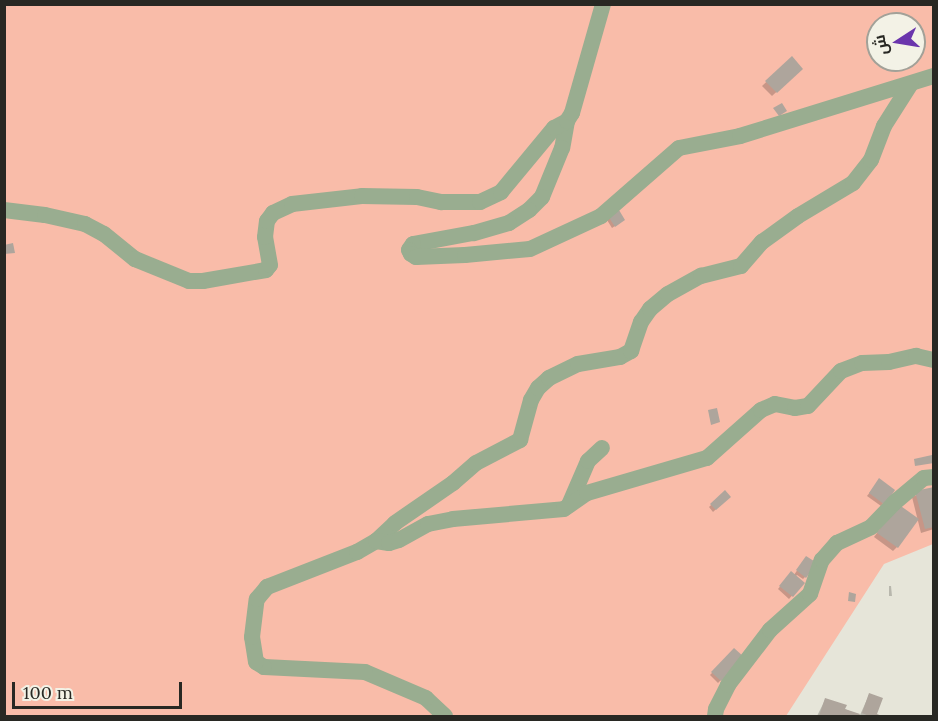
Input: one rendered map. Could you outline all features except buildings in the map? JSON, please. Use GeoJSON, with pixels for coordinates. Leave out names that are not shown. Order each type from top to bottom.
{"type":"FeatureCollection","features":[{"type":"Feature","properties":{"kind":"street"},"geometry":{"type":"LineString","coordinates":[[603,4],[572,113],[567,121],[565,140],[542,197],[529,210],[509,223],[482,231],[413,244],[409,249],[411,254],[427,256],[530,249],[601,216],[679,148],[740,136],[933,76]]}},
{"type":"Feature","properties":{"kind":"street"},"geometry":{"type":"LineString","coordinates":[[445,717],[426,698],[365,672],[264,667],[256,662],[252,637],[257,599],[267,587],[357,552],[376,541],[395,523],[453,483],[476,463],[520,440],[531,400],[538,388],[549,378],[578,363],[620,357],[631,351],[641,322],[650,309],[669,294],[701,276],[741,266],[771,236],[853,183],[871,160],[884,126],[909,85]]}},
{"type":"Feature","properties":{"kind":"street"},"geometry":{"type":"LineString","coordinates":[[4,210],[85,224],[104,234],[135,259],[189,281],[254,274],[266,270],[270,265],[266,237],[267,221],[273,213],[292,204],[362,196],[417,197],[441,202],[480,202],[501,192],[554,128],[567,121]]}},
{"type":"Feature","properties":{"kind":"street"},"geometry":{"type":"LineString","coordinates":[[376,541],[389,543],[428,524],[453,519],[564,509],[587,493],[707,458],[761,410],[775,404],[795,408],[808,406],[841,371],[862,363],[889,362],[916,356],[933,360]]}},
{"type":"Feature","properties":{"kind":"street"},"geometry":{"type":"LineString","coordinates":[[569,506],[588,461],[602,448]]}},
{"type":"Feature","properties":{"kind":"street"},"geometry":{"type":"LineString","coordinates":[[716,717],[716,709],[728,686],[770,630],[810,594],[822,560],[837,543],[871,527],[909,490],[924,478],[933,477]]}},
{"type":"Feature","properties":{"kind":"shaded area"},"geometry":{"type":"Polygon","coordinates":[[[4,5],[933,5],[933,544],[884,564],[786,716],[5,716],[4,5]]]}}]}
